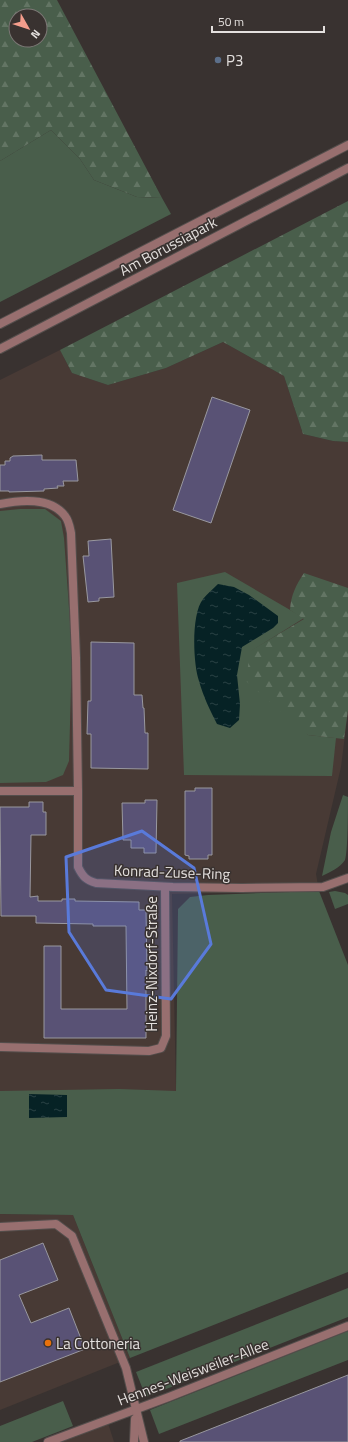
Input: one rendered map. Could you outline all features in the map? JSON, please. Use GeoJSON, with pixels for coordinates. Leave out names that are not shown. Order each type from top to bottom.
{"type":"FeatureCollection","features":[{"type":"Feature","properties":{"kind":"street","name":"Am Borussiapark"},"geometry":{"type":"LineString","coordinates":[[0,324],[348,145]]}},
{"type":"Feature","properties":{"kind":"street","name":"Am Borussiapark"},"geometry":{"type":"LineString","coordinates":[[0,349],[348,168]]}},
{"type":"Feature","properties":{"kind":"street","name":"Konrad-Zuse-Ring"},"geometry":{"type":"LineString","coordinates":[[0,504],[14,501],[43,502],[62,512],[66,517],[71,533],[76,658],[78,867],[83,877],[88,881],[96,883],[165,887],[242,888],[323,887],[348,878]]}},
{"type":"Feature","properties":{"kind":"street"},"geometry":{"type":"LineString","coordinates":[[0,791],[78,790]]}},
{"type":"Feature","properties":{"kind":"street","name":"Heinz-Nixdorf-Straße"},"geometry":{"type":"LineString","coordinates":[[0,1048],[149,1051],[161,1048],[166,1036],[165,887]]}},
{"type":"Feature","properties":{"kind":"street"},"geometry":{"type":"LineString","coordinates":[[0,1227],[56,1224],[72,1236],[126,1368],[144,1442]]}},
{"type":"Feature","properties":{"kind":"street","name":"Hennes-Weisweiler-Allee"},"geometry":{"type":"LineString","coordinates":[[48,1442],[136,1410],[348,1326]]}},
{"type":"Feature","properties":{"kind":"street"},"geometry":{"type":"LineString","coordinates":[[134,1442],[136,1410]]}},
{"type":"Feature","properties":{"kind":"highlighted area"},"geometry":{"type":"Polygon","coordinates":[[[142,831],[194,868],[211,944],[171,999],[106,990],[69,932],[66,857],[142,831]]]}},
{"type":"Feature","properties":{"kind":"shaded area"},"geometry":{"type":"Polygon","coordinates":[[[223,342],[284,376],[303,434],[333,441],[348,442],[348,711],[341,767],[316,874],[319,891],[172,894],[176,1091],[0,1092],[0,380],[60,350],[72,373],[108,385],[166,368],[223,342]]]}},
{"type":"Feature","properties":{"kind":"shaded area"},"geometry":{"type":"Polygon","coordinates":[[[0,1214],[73,1215],[130,1358],[0,1410],[0,1214]]]}},
{"type":"Feature","properties":{"kind":"shaded area"},"geometry":{"type":"Polygon","coordinates":[[[107,1420],[114,1442],[48,1442],[107,1420]]]}},
{"type":"Feature","properties":{"kind":"green space"},"geometry":{"type":"Polygon","coordinates":[[[0,0],[57,0],[162,198],[137,197],[94,180],[80,159],[51,130],[0,161],[0,0]]]}},
{"type":"Feature","properties":{"kind":"green space"},"geometry":{"type":"Polygon","coordinates":[[[51,130],[80,159],[94,180],[137,197],[162,198],[171,214],[0,302],[0,161],[51,130]]]}},
{"type":"Feature","properties":{"kind":"green space"},"geometry":{"type":"Polygon","coordinates":[[[348,201],[348,442],[333,441],[303,434],[284,376],[223,342],[166,368],[108,385],[72,373],[60,350],[348,201]]]}},
{"type":"Feature","properties":{"kind":"green space"},"geometry":{"type":"Polygon","coordinates":[[[45,509],[61,521],[64,538],[72,650],[69,761],[63,775],[46,782],[0,783],[0,511],[45,509]]]}},
{"type":"Feature","properties":{"kind":"green space"},"geometry":{"type":"Polygon","coordinates":[[[225,572],[304,618],[251,651],[308,735],[336,738],[332,776],[184,775],[177,583],[225,572]]]}},
{"type":"Feature","properties":{"kind":"green space"},"geometry":{"type":"Polygon","coordinates":[[[304,573],[348,588],[348,710],[344,739],[308,735],[246,681],[250,651],[304,619],[290,610],[294,590],[304,573]]]}},
{"type":"Feature","properties":{"kind":"green space"},"geometry":{"type":"Polygon","coordinates":[[[343,795],[348,797],[345,860],[338,868],[322,876],[331,832],[343,795]]]}},
{"type":"Feature","properties":{"kind":"green space"},"geometry":{"type":"Polygon","coordinates":[[[319,891],[348,965],[348,1272],[130,1358],[73,1215],[0,1214],[0,1091],[119,1089],[176,1091],[178,909],[190,897],[319,891]]]}},
{"type":"Feature","properties":{"kind":"green space"},"geometry":{"type":"Polygon","coordinates":[[[335,891],[348,895],[348,904],[335,909],[329,892],[335,891]]]}},
{"type":"Feature","properties":{"kind":"green space"},"geometry":{"type":"Polygon","coordinates":[[[348,1288],[348,1317],[146,1397],[136,1372],[348,1288]]]}},
{"type":"Feature","properties":{"kind":"green space"},"geometry":{"type":"Polygon","coordinates":[[[348,1331],[348,1360],[159,1434],[150,1410],[348,1331]]]}},
{"type":"Feature","properties":{"kind":"green space"},"geometry":{"type":"Polygon","coordinates":[[[63,1401],[73,1426],[32,1442],[0,1442],[0,1426],[63,1401]]]}},
{"type":"Feature","properties":{"kind":"water"},"geometry":{"type":"Polygon","coordinates":[[[218,584],[234,587],[249,595],[278,616],[278,623],[273,628],[242,647],[237,675],[240,704],[239,720],[230,728],[217,724],[209,708],[197,673],[194,652],[196,616],[199,606],[203,599],[218,584]]]}},
{"type":"Feature","properties":{"kind":"water"},"geometry":{"type":"Polygon","coordinates":[[[29,1094],[67,1095],[67,1117],[29,1118],[29,1094]]]}},
{"type":"Feature","properties":{"kind":"building"},"geometry":{"type":"Polygon","coordinates":[[[212,397],[250,410],[211,523],[173,510],[212,397]]]}},
{"type":"Feature","properties":{"kind":"building"},"geometry":{"type":"Polygon","coordinates":[[[42,455],[42,460],[76,460],[78,481],[63,481],[64,486],[44,489],[44,491],[0,491],[0,465],[5,465],[5,461],[10,461],[10,458],[13,456],[42,455]]]}},
{"type":"Feature","properties":{"kind":"building"},"geometry":{"type":"Polygon","coordinates":[[[111,539],[114,597],[99,598],[99,601],[88,602],[83,556],[89,556],[88,541],[111,539]]]}},
{"type":"Feature","properties":{"kind":"building"},"geometry":{"type":"Polygon","coordinates":[[[91,642],[134,643],[134,695],[142,695],[145,733],[148,733],[148,769],[91,768],[91,734],[87,734],[88,701],[91,701],[91,642]]]}},
{"type":"Feature","properties":{"kind":"building"},"geometry":{"type":"Polygon","coordinates":[[[195,788],[212,788],[212,855],[208,855],[208,859],[189,859],[189,856],[185,855],[185,791],[195,791],[195,788]]]}},
{"type":"Feature","properties":{"kind":"building"},"geometry":{"type":"Polygon","coordinates":[[[145,800],[157,800],[156,853],[144,853],[144,848],[131,848],[131,840],[123,840],[122,803],[145,803],[145,800]]]}},
{"type":"Feature","properties":{"kind":"building"},"geometry":{"type":"Polygon","coordinates":[[[29,802],[43,802],[43,812],[46,812],[46,835],[31,835],[30,897],[38,896],[38,901],[62,901],[62,899],[75,899],[75,901],[139,902],[139,910],[146,910],[146,1038],[44,1038],[44,946],[61,946],[61,1009],[127,1009],[126,926],[36,923],[36,916],[1,916],[0,807],[29,807],[29,802]]]}},
{"type":"Feature","properties":{"kind":"building"},"geometry":{"type":"Polygon","coordinates":[[[43,1243],[58,1280],[19,1295],[31,1323],[69,1308],[85,1349],[0,1382],[0,1260],[43,1243]]]}},
{"type":"Feature","properties":{"kind":"building"},"geometry":{"type":"Polygon","coordinates":[[[348,1375],[348,1442],[180,1442],[180,1441],[348,1375]]]}},
{"type":"Feature","properties":{"kind":"place","name":"P3"},"geometry":{"type":"Point","coordinates":[218,60]}},
{"type":"Feature","properties":{"kind":"place","name":"La Cottoneria"},"geometry":{"type":"Point","coordinates":[48,1343]}}]}
